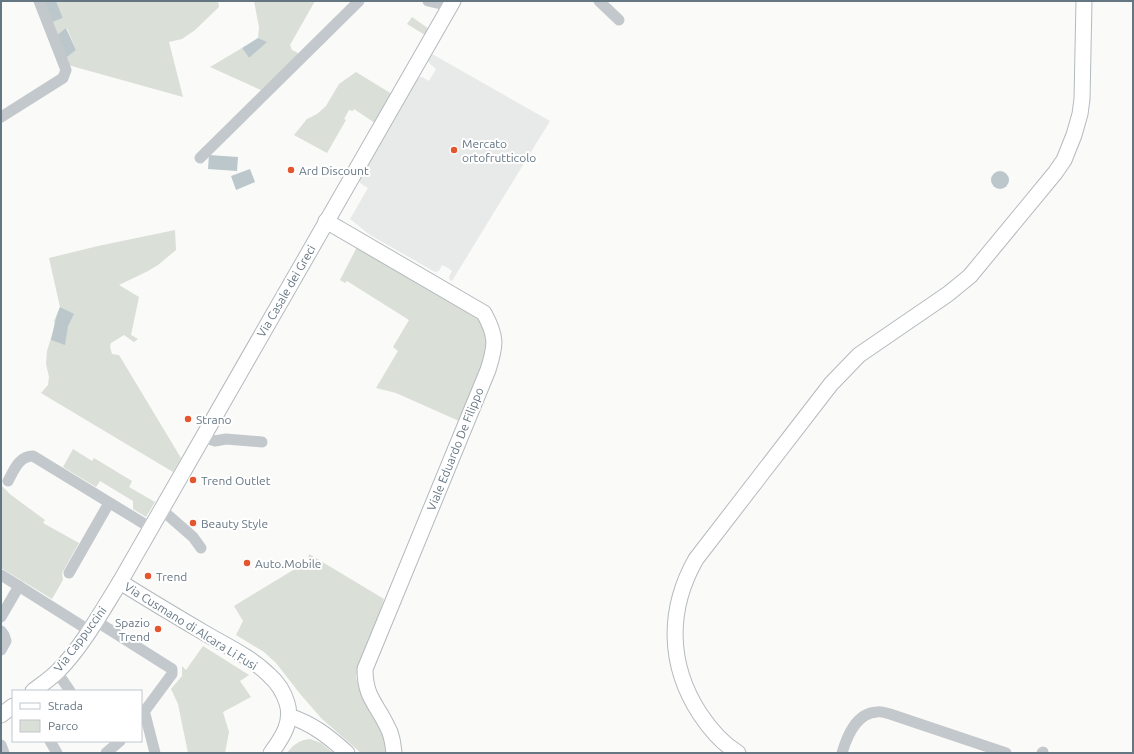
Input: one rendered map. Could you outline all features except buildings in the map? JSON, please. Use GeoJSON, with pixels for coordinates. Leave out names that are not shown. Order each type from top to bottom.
{"type":"FeatureCollection","features":[{"type":"Feature","properties":{"kind":"street"},"geometry":{"type":"LineString","coordinates":[[1,117],[63,78],[65,75],[66,70],[39,1]]}},
{"type":"Feature","properties":{"kind":"street"},"geometry":{"type":"LineString","coordinates":[[200,158],[359,1]]}},
{"type":"Feature","properties":{"kind":"street"},"geometry":{"type":"LineString","coordinates":[[428,1],[441,4],[452,2]]}},
{"type":"Feature","properties":{"kind":"street"},"geometry":{"type":"LineString","coordinates":[[599,1],[619,20]]}},
{"type":"Feature","properties":{"kind":"street"},"geometry":{"type":"LineString","coordinates":[[738,753],[721,740],[707,724],[694,704],[681,675],[676,649],[676,616],[683,585],[696,559],[845,368],[859,355],[948,294],[970,276],[1064,160],[1071,146],[1080,114],[1082,100],[1084,1]]}},
{"type":"Feature","properties":{"kind":"street","name":"Via Casale dei Greci"},"geometry":{"type":"LineString","coordinates":[[120,582],[452,2]]}},
{"type":"Feature","properties":{"kind":"street","name":"Viale Eduardo De Filippo"},"geometry":{"type":"LineString","coordinates":[[326,221],[484,313],[491,326],[495,340],[493,354],[488,370],[365,669],[365,681],[368,693],[388,726],[394,753]]}},
{"type":"Feature","properties":{"kind":"street"},"geometry":{"type":"LineString","coordinates":[[202,437],[215,441],[226,439],[262,442]]}},
{"type":"Feature","properties":{"kind":"street"},"geometry":{"type":"LineString","coordinates":[[8,481],[21,458],[33,456],[150,528]]}},
{"type":"Feature","properties":{"kind":"street"},"geometry":{"type":"LineString","coordinates":[[69,573],[109,503]]}},
{"type":"Feature","properties":{"kind":"street"},"geometry":{"type":"LineString","coordinates":[[161,510],[193,537],[201,548]]}},
{"type":"Feature","properties":{"kind":"street"},"geometry":{"type":"LineString","coordinates":[[1,575],[172,669],[172,674],[143,713],[155,753]]}},
{"type":"Feature","properties":{"kind":"street","name":"Via Cappuccini"},"geometry":{"type":"LineString","coordinates":[[34,690],[57,672],[93,626],[120,582]]}},
{"type":"Feature","properties":{"kind":"street","name":"Via Cusmano di Alcara Li Fusi"},"geometry":{"type":"LineString","coordinates":[[120,582],[243,655],[270,675],[283,692],[287,703],[289,716],[282,738],[272,753]]}},
{"type":"Feature","properties":{"kind":"street"},"geometry":{"type":"LineString","coordinates":[[1,618],[19,586]]}},
{"type":"Feature","properties":{"kind":"street"},"geometry":{"type":"LineString","coordinates":[[1,631],[6,641],[1,650]]}},
{"type":"Feature","properties":{"kind":"street"},"geometry":{"type":"LineString","coordinates":[[57,672],[69,690]]}},
{"type":"Feature","properties":{"kind":"street"},"geometry":{"type":"LineString","coordinates":[[842,753],[853,726],[861,718],[872,712],[878,711],[1006,753]]}},
{"type":"Feature","properties":{"kind":"street"},"geometry":{"type":"LineString","coordinates":[[289,716],[304,721],[315,727],[347,753]]}},
{"type":"Feature","properties":{"kind":"street"},"geometry":{"type":"LineString","coordinates":[[51,742],[57,753]]}},
{"type":"Feature","properties":{"kind":"street"},"geometry":{"type":"LineString","coordinates":[[109,749],[119,742]]}},
{"type":"Feature","properties":{"kind":"street"},"geometry":{"type":"LineString","coordinates":[[1,745],[4,753]]}},
{"type":"Feature","properties":{"kind":"shaded area"},"geometry":{"type":"Polygon","coordinates":[[[42,1],[56,1],[63,18],[50,23],[42,1]]]}},
{"type":"Feature","properties":{"kind":"shaded area"},"geometry":{"type":"Polygon","coordinates":[[[66,28],[76,50],[66,58],[56,36],[66,28]]]}},
{"type":"Feature","properties":{"kind":"shaded area"},"geometry":{"type":"Polygon","coordinates":[[[258,38],[267,42],[249,58],[242,48],[258,38]]]}},
{"type":"Feature","properties":{"kind":"shaded area","name":"Mercato ortofrutticolo"},"geometry":{"type":"Polygon","coordinates":[[[432,54],[550,121],[452,281],[449,277],[452,271],[448,268],[442,265],[439,271],[435,272],[370,235],[350,219],[368,188],[360,183],[359,179],[417,80],[422,77],[429,81],[436,69],[428,61],[432,54]]]}},
{"type":"Feature","properties":{"kind":"shaded area"},"geometry":{"type":"Polygon","coordinates":[[[209,155],[238,157],[237,171],[208,169],[209,155]]]}},
{"type":"Feature","properties":{"kind":"shaded area"},"geometry":{"type":"Polygon","coordinates":[[[250,169],[255,182],[236,190],[231,176],[250,169]]]}},
{"type":"Feature","properties":{"kind":"shaded area"},"geometry":{"type":"Polygon","coordinates":[[[1000,171],[1006,174],[1009,180],[1006,186],[1000,189],[994,186],[991,180],[994,174],[1000,171]]]}},
{"type":"Feature","properties":{"kind":"shaded area"},"geometry":{"type":"Polygon","coordinates":[[[60,307],[74,314],[68,326],[65,345],[51,340],[60,307]]]}},
{"type":"Feature","properties":{"kind":"green space"},"geometry":{"type":"Polygon","coordinates":[[[56,1],[218,1],[219,7],[195,30],[182,39],[169,42],[183,97],[68,65],[66,58],[76,50],[67,28],[56,36],[50,23],[63,18],[56,1]]]}},
{"type":"Feature","properties":{"kind":"green space"},"geometry":{"type":"Polygon","coordinates":[[[254,1],[315,1],[290,45],[292,50],[300,54],[263,91],[210,67],[242,48],[249,58],[266,42],[258,38],[259,27],[254,1]]]}},
{"type":"Feature","properties":{"kind":"green space"},"geometry":{"type":"Polygon","coordinates":[[[412,17],[429,29],[425,35],[407,24],[412,17]]]}},
{"type":"Feature","properties":{"kind":"green space"},"geometry":{"type":"Polygon","coordinates":[[[356,72],[392,94],[375,123],[354,109],[353,111],[349,110],[344,119],[346,120],[327,153],[294,135],[307,119],[317,114],[326,106],[339,84],[356,72]]]}},
{"type":"Feature","properties":{"kind":"green space"},"geometry":{"type":"Polygon","coordinates":[[[175,230],[176,250],[158,265],[119,285],[139,297],[131,335],[138,339],[134,342],[124,335],[111,343],[110,347],[112,354],[119,355],[181,458],[173,472],[41,393],[48,385],[49,377],[46,364],[47,351],[55,325],[54,321],[60,307],[49,258],[175,230]]]}},
{"type":"Feature","properties":{"kind":"green space"},"geometry":{"type":"Polygon","coordinates":[[[357,247],[479,319],[486,337],[486,356],[459,421],[396,393],[376,388],[398,351],[393,347],[409,320],[347,281],[345,283],[340,280],[357,247]]]}},
{"type":"Feature","properties":{"kind":"green space"},"geometry":{"type":"Polygon","coordinates":[[[73,449],[92,461],[94,458],[132,481],[129,487],[155,502],[146,517],[133,509],[133,501],[100,481],[96,487],[63,467],[73,449]]]}},
{"type":"Feature","properties":{"kind":"green space"},"geometry":{"type":"Polygon","coordinates":[[[1,485],[11,495],[45,520],[43,523],[79,543],[62,573],[63,580],[52,599],[1,568],[1,485]]]}},
{"type":"Feature","properties":{"kind":"green space"},"geometry":{"type":"Polygon","coordinates":[[[309,554],[384,599],[375,627],[359,662],[356,677],[362,698],[379,724],[384,736],[387,753],[361,753],[322,719],[276,663],[264,652],[236,635],[243,621],[234,606],[308,561],[309,554]]]}},
{"type":"Feature","properties":{"kind":"green space"},"geometry":{"type":"Polygon","coordinates":[[[203,646],[249,675],[240,681],[251,697],[223,712],[229,732],[225,753],[188,753],[178,704],[171,689],[182,676],[182,666],[186,670],[203,646]]]}},
{"type":"Feature","properties":{"kind":"green space"},"geometry":{"type":"Polygon","coordinates":[[[310,739],[321,743],[333,753],[287,753],[297,743],[310,739]]]}},
{"type":"Feature","properties":{"kind":"place","name":"Mercato ortofrutticolo"},"geometry":{"type":"Point","coordinates":[454,150]}},
{"type":"Feature","properties":{"kind":"place","name":"Ard Discount"},"geometry":{"type":"Point","coordinates":[291,170]}},
{"type":"Feature","properties":{"kind":"place","name":"Strano"},"geometry":{"type":"Point","coordinates":[188,419]}},
{"type":"Feature","properties":{"kind":"place","name":"Trend Outlet"},"geometry":{"type":"Point","coordinates":[193,480]}},
{"type":"Feature","properties":{"kind":"place","name":"Beauty Style"},"geometry":{"type":"Point","coordinates":[193,523]}},
{"type":"Feature","properties":{"kind":"place","name":"Auto.Mobile"},"geometry":{"type":"Point","coordinates":[247,563]}},
{"type":"Feature","properties":{"kind":"place","name":"Trend"},"geometry":{"type":"Point","coordinates":[148,576]}},
{"type":"Feature","properties":{"kind":"place","name":"Spazio Trend"},"geometry":{"type":"Point","coordinates":[158,629]}}]}
